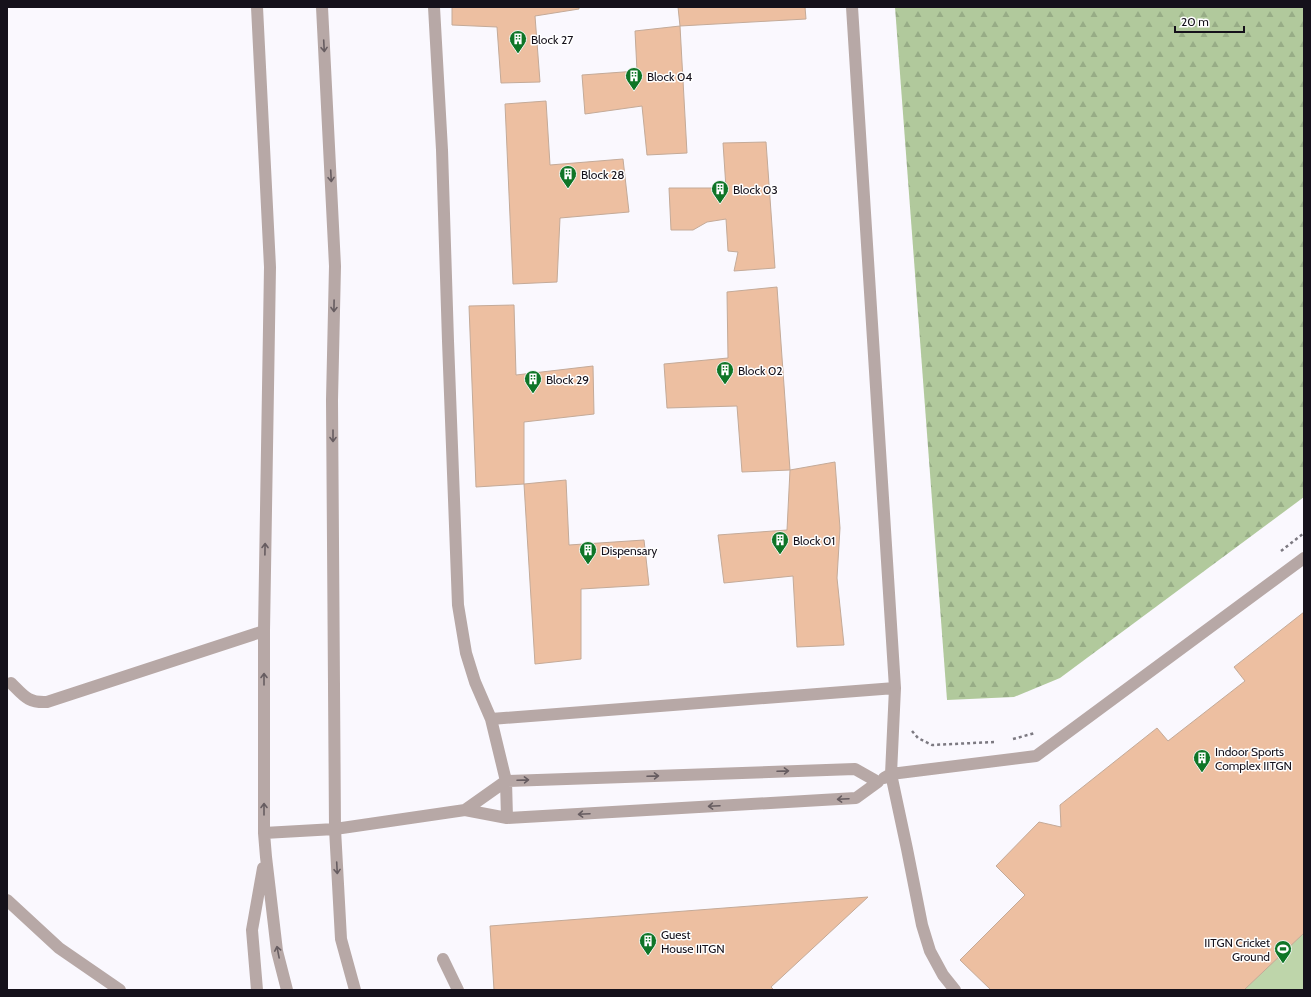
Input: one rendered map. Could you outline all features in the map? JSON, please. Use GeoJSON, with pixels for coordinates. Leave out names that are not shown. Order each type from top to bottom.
{"type":"FeatureCollection","features":[{"type":"Feature","properties":{"kind":"street"},"geometry":{"type":"LineString","coordinates":[[256,7],[270,267],[264,631],[264,833],[277,951],[287,990]]}},
{"type":"Feature","properties":{"kind":"street"},"geometry":{"type":"LineString","coordinates":[[322,7],[335,266],[332,400],[335,829],[341,939],[355,990]]}},
{"type":"Feature","properties":{"kind":"street"},"geometry":{"type":"LineString","coordinates":[[434,7],[442,150],[458,605],[466,653],[475,682],[491,719],[506,781],[507,818]]}},
{"type":"Feature","properties":{"kind":"street"},"geometry":{"type":"LineString","coordinates":[[852,7],[895,688],[891,774],[922,925],[930,951],[955,990]]}},
{"type":"Feature","properties":{"kind":"street"},"geometry":{"type":"LineString","coordinates":[[264,833],[335,829],[465,810],[507,818],[856,798],[891,774],[1036,756],[1304,558]]}},
{"type":"Feature","properties":{"kind":"street"},"geometry":{"type":"LineString","coordinates":[[11,683],[25,698],[36,702],[47,702],[264,631]]}},
{"type":"Feature","properties":{"kind":"street"},"geometry":{"type":"LineString","coordinates":[[491,719],[895,688]]}},
{"type":"Feature","properties":{"kind":"street"},"geometry":{"type":"LineString","coordinates":[[465,810],[506,781],[855,769],[878,782]]}},
{"type":"Feature","properties":{"kind":"street"},"geometry":{"type":"LineString","coordinates":[[257,990],[252,930],[266,857]]}},
{"type":"Feature","properties":{"kind":"street"},"geometry":{"type":"LineString","coordinates":[[7,900],[59,948],[120,990]]}},
{"type":"Feature","properties":{"kind":"street"},"geometry":{"type":"LineString","coordinates":[[443,960],[458,990]]}},
{"type":"Feature","properties":{"kind":"path"},"geometry":{"type":"LineString","coordinates":[[1279,552],[1304,533]]}},
{"type":"Feature","properties":{"kind":"path"},"geometry":{"type":"LineString","coordinates":[[911,730],[918,738],[932,745],[999,741]]}},
{"type":"Feature","properties":{"kind":"path"},"geometry":{"type":"LineString","coordinates":[[1006,741],[1037,733]]}},
{"type":"Feature","properties":{"kind":"green space"},"geometry":{"type":"Polygon","coordinates":[[[895,7],[1304,7],[1304,497],[1060,678],[1014,697],[947,700],[895,7]]]}},
{"type":"Feature","properties":{"kind":"green space","name":"IITGN Cricket Ground"},"geometry":{"type":"Polygon","coordinates":[[[1304,934],[1304,990],[1238,990],[1278,950],[1304,934]]]}},
{"type":"Feature","properties":{"kind":"building","name":"Block 27"},"geometry":{"type":"Polygon","coordinates":[[[452,7],[579,7],[579,9],[535,16],[540,82],[501,83],[497,27],[452,25],[452,7]]]}},
{"type":"Feature","properties":{"kind":"building"},"geometry":{"type":"Polygon","coordinates":[[[678,7],[805,7],[806,19],[680,26],[678,7]]]}},
{"type":"Feature","properties":{"kind":"building","name":"Block 04"},"geometry":{"type":"Polygon","coordinates":[[[680,26],[687,153],[647,155],[642,106],[585,114],[582,75],[637,71],[635,31],[680,26]]]}},
{"type":"Feature","properties":{"kind":"building","name":"Block 28"},"geometry":{"type":"Polygon","coordinates":[[[546,101],[550,165],[623,159],[629,212],[560,218],[557,282],[513,284],[505,104],[546,101]]]}},
{"type":"Feature","properties":{"kind":"building","name":"Block 03"},"geometry":{"type":"Polygon","coordinates":[[[766,142],[775,268],[734,271],[738,252],[728,251],[726,219],[707,222],[693,230],[671,230],[669,188],[726,188],[723,143],[766,142]]]}},
{"type":"Feature","properties":{"kind":"building","name":"Block 02"},"geometry":{"type":"Polygon","coordinates":[[[777,287],[790,470],[742,472],[737,406],[667,408],[664,364],[728,358],[727,292],[777,287]]]}},
{"type":"Feature","properties":{"kind":"building","name":"Block 29"},"geometry":{"type":"Polygon","coordinates":[[[514,305],[516,375],[593,366],[594,414],[524,422],[524,484],[476,487],[469,306],[514,305]]]}},
{"type":"Feature","properties":{"kind":"building","name":"Block 01"},"geometry":{"type":"Polygon","coordinates":[[[835,462],[840,528],[837,578],[844,645],[797,647],[793,576],[724,583],[718,535],[787,530],[790,470],[835,462]]]}},
{"type":"Feature","properties":{"kind":"building","name":"Dispensary"},"geometry":{"type":"Polygon","coordinates":[[[566,480],[569,545],[644,540],[649,585],[581,589],[581,659],[535,664],[524,484],[566,480]]]}},
{"type":"Feature","properties":{"kind":"building","name":"Indoor Sports Complex IITGN"},"geometry":{"type":"Polygon","coordinates":[[[1304,612],[1304,933],[1244,990],[991,990],[960,960],[1025,895],[996,866],[1039,822],[1061,827],[1060,805],[1157,728],[1168,741],[1245,681],[1234,667],[1304,612]]]}},
{"type":"Feature","properties":{"kind":"building","name":"Guest House IITGN"},"geometry":{"type":"Polygon","coordinates":[[[868,897],[771,987],[774,990],[494,990],[490,926],[868,897]]]}},
{"type":"Feature","properties":{"kind":"place","name":"Block 27"},"geometry":{"type":"Point","coordinates":[518,54]}},
{"type":"Feature","properties":{"kind":"place","name":"Block 04"},"geometry":{"type":"Point","coordinates":[634,91]}},
{"type":"Feature","properties":{"kind":"place","name":"Block 28"},"geometry":{"type":"Point","coordinates":[568,189]}},
{"type":"Feature","properties":{"kind":"place","name":"Block 03"},"geometry":{"type":"Point","coordinates":[720,204]}},
{"type":"Feature","properties":{"kind":"place","name":"Block 02"},"geometry":{"type":"Point","coordinates":[725,385]}},
{"type":"Feature","properties":{"kind":"place","name":"Block 29"},"geometry":{"type":"Point","coordinates":[533,394]}},
{"type":"Feature","properties":{"kind":"place","name":"Block 01"},"geometry":{"type":"Point","coordinates":[780,555]}},
{"type":"Feature","properties":{"kind":"place","name":"Dispensary"},"geometry":{"type":"Point","coordinates":[588,565]}},
{"type":"Feature","properties":{"kind":"place","name":"Indoor Sports Complex IITGN"},"geometry":{"type":"Point","coordinates":[1202,773]}},
{"type":"Feature","properties":{"kind":"place","name":"Guest House IITGN"},"geometry":{"type":"Point","coordinates":[648,956]}},
{"type":"Feature","properties":{"kind":"place","name":"IITGN Cricket Ground"},"geometry":{"type":"Point","coordinates":[1283,964]}}]}
